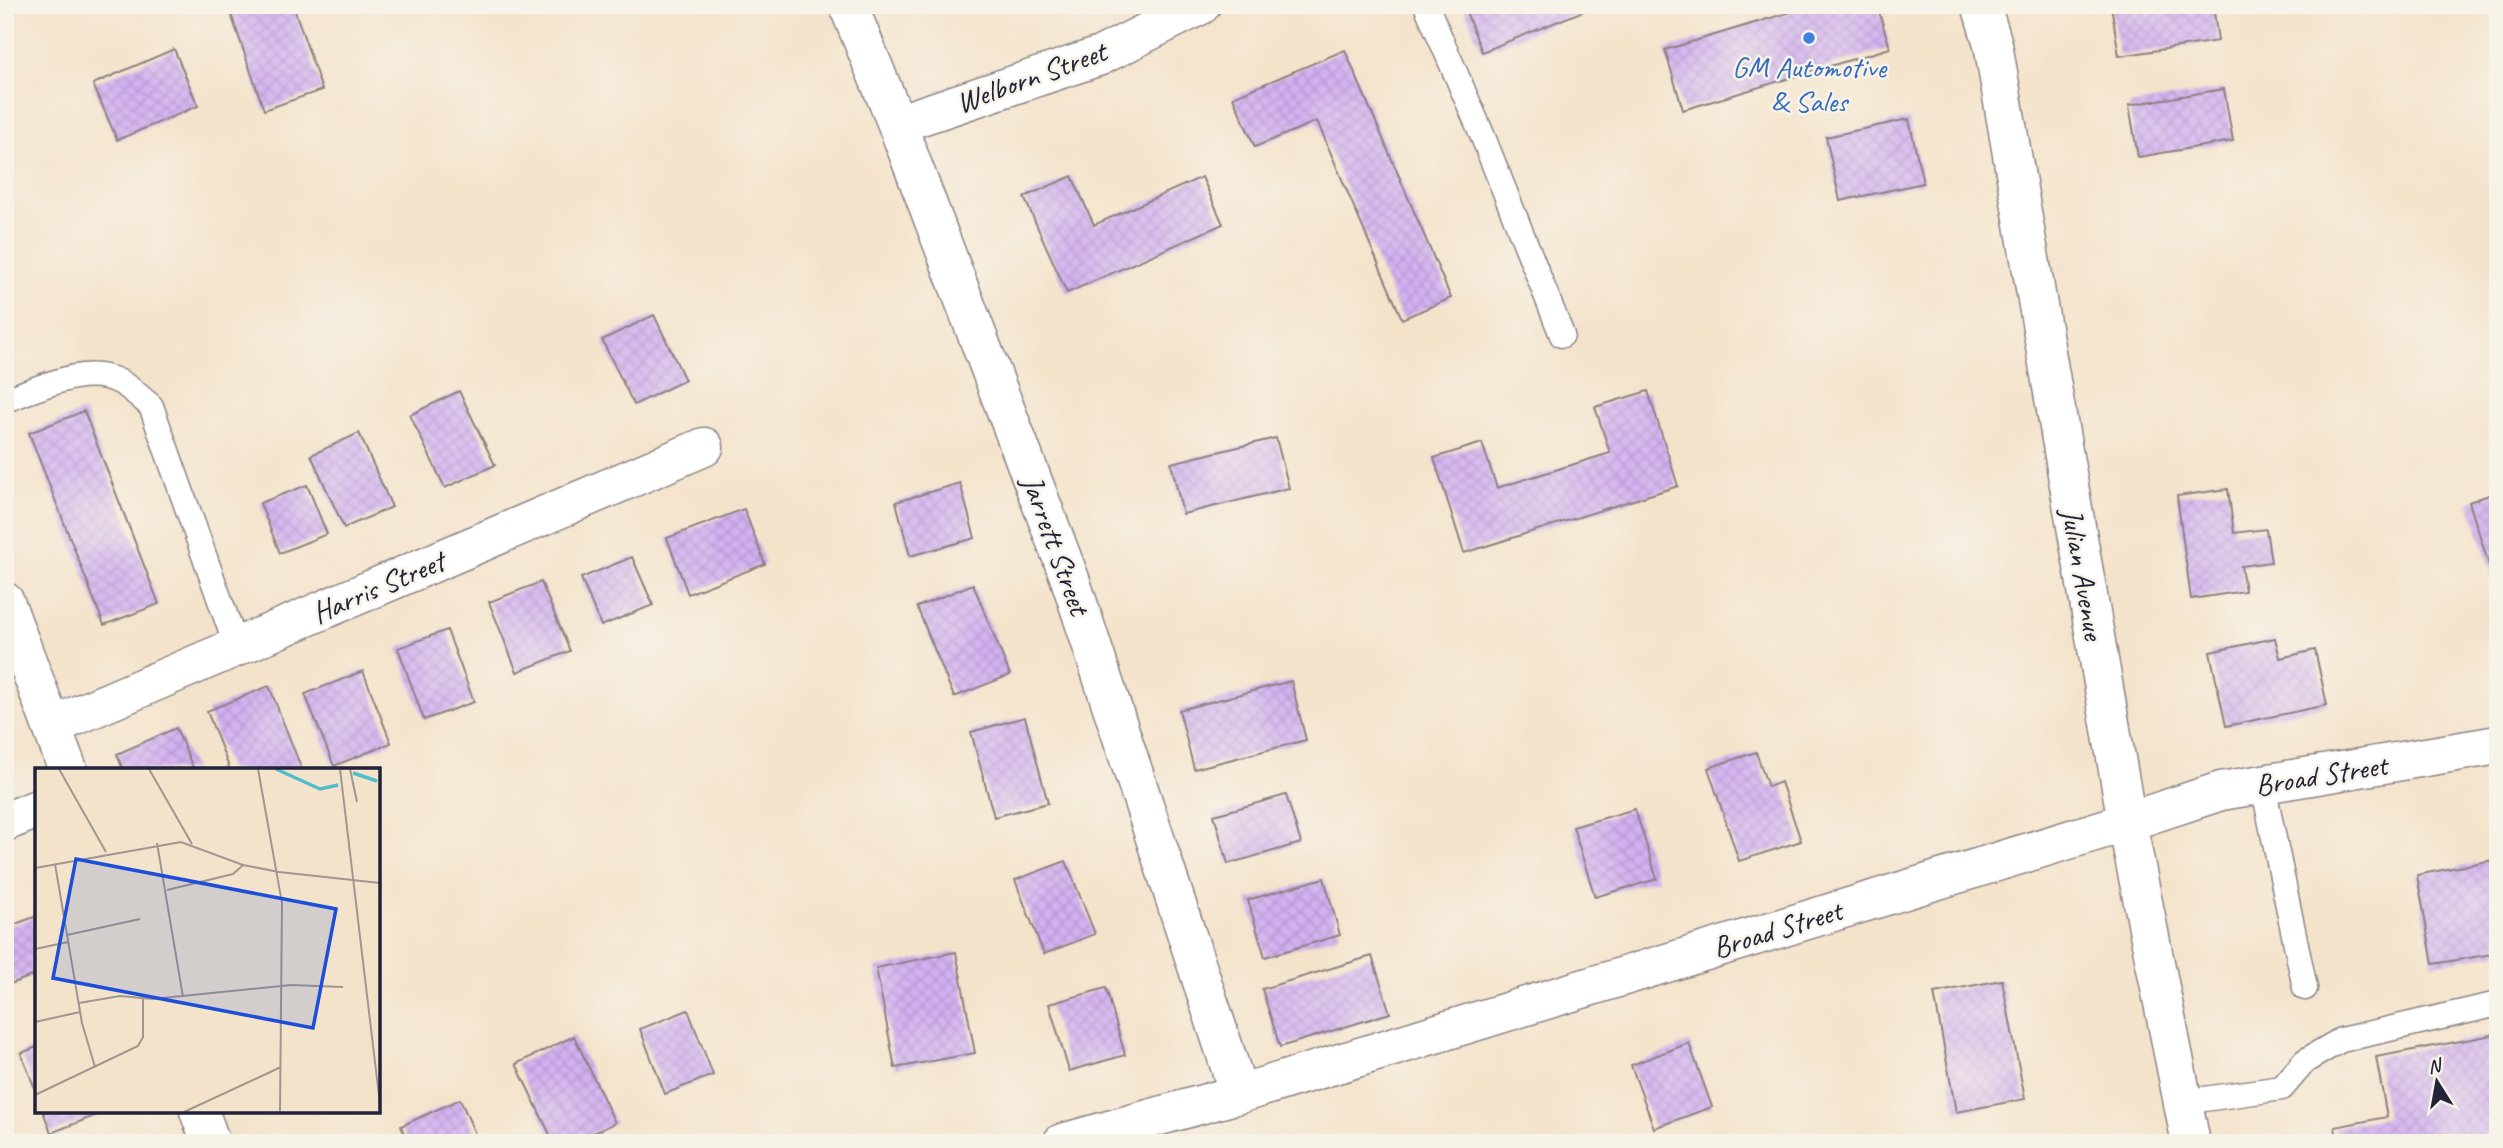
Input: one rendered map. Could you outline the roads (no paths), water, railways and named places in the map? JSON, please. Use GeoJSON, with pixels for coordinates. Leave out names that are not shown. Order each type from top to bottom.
{"type":"FeatureCollection","features":[{"type":"Feature","properties":{"kind":"street","name":"Jarrett Street"},"geometry":{"type":"LineString","coordinates":[[848,5],[897,124],[1070,579],[1239,1094]]}},
{"type":"Feature","properties":{"kind":"street","name":"Welborn Street"},"geometry":{"type":"LineString","coordinates":[[897,124],[1100,56],[1201,5]]}},
{"type":"Feature","properties":{"kind":"street","name":"Julian Avenue"},"geometry":{"type":"LineString","coordinates":[[1981,5],[1993,44],[2127,822],[2191,1143]]}},
{"type":"Feature","properties":{"kind":"street","name":"Harris Street"},"geometry":{"type":"LineString","coordinates":[[52,726],[704,447]]}},
{"type":"Feature","properties":{"kind":"street"},"geometry":{"type":"LineString","coordinates":[[5,601],[67,768]]}},
{"type":"Feature","properties":{"kind":"street","name":"Broad Street"},"geometry":{"type":"LineString","coordinates":[[1062,1143],[1239,1094],[2221,791],[2498,745]]}},
{"type":"Feature","properties":{"kind":"street"},"geometry":{"type":"LineString","coordinates":[[5,822],[35,810]]}},
{"type":"Feature","properties":{"kind":"street"},"geometry":{"type":"LineString","coordinates":[[200,1113],[211,1143]]}},
{"type":"Feature","properties":{"kind":"lane"},"geometry":{"type":"LineString","coordinates":[[1426,5],[1482,132],[1562,335]]}},
{"type":"Feature","properties":{"kind":"lane"},"geometry":{"type":"LineString","coordinates":[[5,400],[75,376],[99,375],[121,383],[150,406],[237,648]]}},
{"type":"Feature","properties":{"kind":"lane"},"geometry":{"type":"LineString","coordinates":[[2263,785],[2305,988]]}},
{"type":"Feature","properties":{"kind":"lane"},"geometry":{"type":"LineString","coordinates":[[2183,1102],[2282,1088],[2305,1061],[2341,1041],[2498,1004]]}},
{"type":"Feature","properties":{"kind":"place","name":"GM Automotive & Sales"},"geometry":{"type":"Point","coordinates":[1809,38]}}]}
